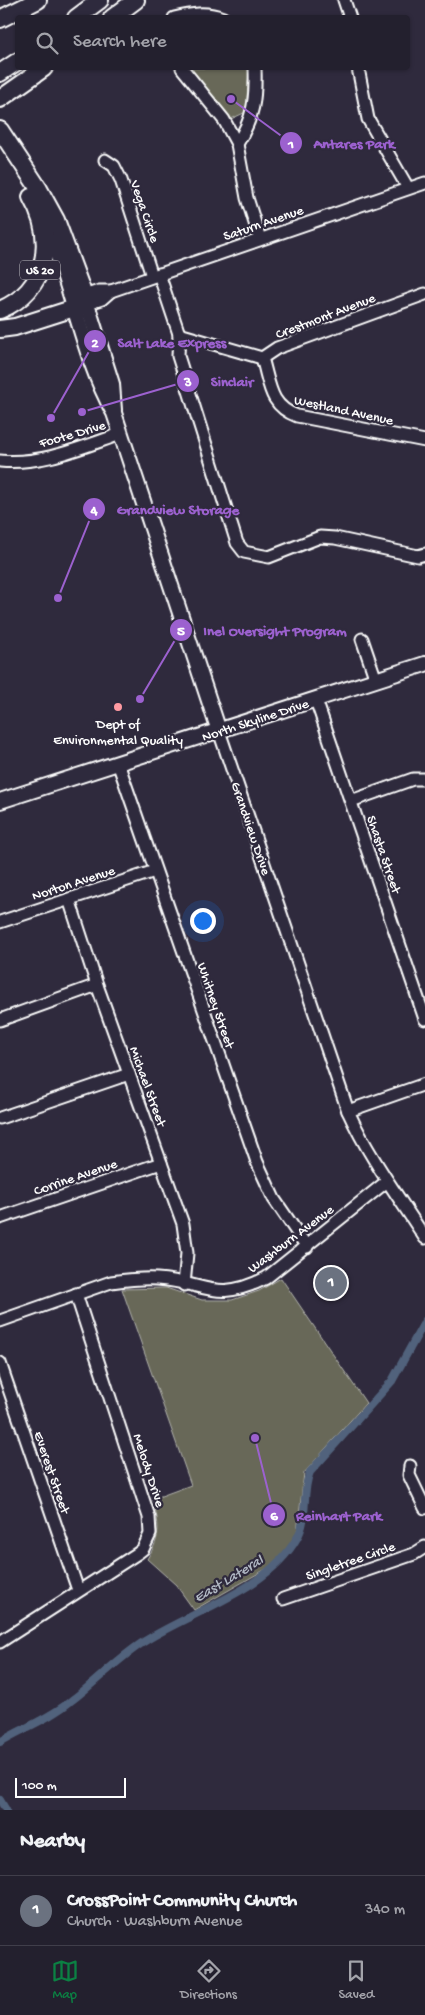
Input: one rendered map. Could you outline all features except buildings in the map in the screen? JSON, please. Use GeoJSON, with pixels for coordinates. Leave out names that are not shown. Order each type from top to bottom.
{"type":"FeatureCollection","features":[{"type":"Feature","properties":{"kind":"highway"},"geometry":{"type":"LineString","coordinates":[[0,19],[38,0]]}},
{"type":"Feature","properties":{"kind":"highway"},"geometry":{"type":"LineString","coordinates":[[80,15],[100,0]]}},
{"type":"Feature","properties":{"kind":"highway"},"geometry":{"type":"LineString","coordinates":[[116,15],[136,0]]}},
{"type":"Feature","properties":{"kind":"highway"},"geometry":{"type":"LineString","coordinates":[[0,74],[15,63]]}},
{"type":"Feature","properties":{"kind":"highway"},"geometry":{"type":"LineString","coordinates":[[3,98],[41,70]]}},
{"type":"Feature","properties":{"kind":"highway","name":"Grandview Drive"},"geometry":{"type":"LineString","coordinates":[[1,138],[40,214]]}},
{"type":"Feature","properties":{"kind":"highway","name":"Grandview Drive"},"geometry":{"type":"LineString","coordinates":[[1,138],[39,189],[56,220],[79,302]]}},
{"type":"Feature","properties":{"kind":"highway","name":"US 20"},"geometry":{"type":"LineString","coordinates":[[0,310],[26,292],[39,274],[45,254],[40,214]]}},
{"type":"Feature","properties":{"kind":"highway"},"geometry":{"type":"LineString","coordinates":[[0,321],[79,302]]}},
{"type":"Feature","properties":{"kind":"highway"},"geometry":{"type":"LineString","coordinates":[[0,329],[79,302]]}},
{"type":"Feature","properties":{"kind":"main road","name":"Grandview Drive"},"geometry":{"type":"LineString","coordinates":[[40,214],[79,302],[100,388],[114,413],[219,731]]}},
{"type":"Feature","properties":{"kind":"main road","name":"North Skyline Drive"},"geometry":{"type":"LineString","coordinates":[[0,801],[425,664]]}},
{"type":"Feature","properties":{"kind":"street"},"geometry":{"type":"LineString","coordinates":[[344,0],[349,15]]}},
{"type":"Feature","properties":{"kind":"street"},"geometry":{"type":"LineString","coordinates":[[188,15],[198,13],[215,15]]}},
{"type":"Feature","properties":{"kind":"street"},"geometry":{"type":"LineString","coordinates":[[184,70],[224,120],[237,144],[247,198],[260,239]]}},
{"type":"Feature","properties":{"kind":"street"},"geometry":{"type":"LineString","coordinates":[[237,144],[248,127],[256,97],[255,70]]}},
{"type":"Feature","properties":{"kind":"street"},"geometry":{"type":"LineString","coordinates":[[358,70],[368,119],[408,188]]}},
{"type":"Feature","properties":{"kind":"street","name":"Vega Circle"},"geometry":{"type":"LineString","coordinates":[[105,160],[114,166],[120,180],[179,334],[178,356],[237,543],[244,552],[255,556],[269,557],[320,537],[335,538],[418,556],[425,554]]}},
{"type":"Feature","properties":{"kind":"street","name":"Saturn Avenue"},"geometry":{"type":"LineString","coordinates":[[79,302],[102,299],[111,291],[425,182]]}},
{"type":"Feature","properties":{"kind":"street","name":"Crestmont Avenue"},"geometry":{"type":"LineString","coordinates":[[262,358],[277,348],[425,294]]}},
{"type":"Feature","properties":{"kind":"street"},"geometry":{"type":"LineString","coordinates":[[179,334],[262,358]]}},
{"type":"Feature","properties":{"kind":"street","name":"Westland Avenue"},"geometry":{"type":"LineString","coordinates":[[262,358],[276,403],[284,411],[297,416],[425,441]]}},
{"type":"Feature","properties":{"kind":"street","name":"Foote Drive"},"geometry":{"type":"LineString","coordinates":[[0,461],[32,460],[63,454],[121,434]]}},
{"type":"Feature","properties":{"kind":"street"},"geometry":{"type":"LineString","coordinates":[[362,639],[376,680]]}},
{"type":"Feature","properties":{"kind":"street","name":"Shasta Street"},"geometry":{"type":"LineString","coordinates":[[316,700],[425,1019]]}},
{"type":"Feature","properties":{"kind":"street","name":"Grandview Drive"},"geometry":{"type":"LineString","coordinates":[[219,731],[348,1111],[360,1138],[386,1182],[423,1231]]}},
{"type":"Feature","properties":{"kind":"street","name":"Whitney Street"},"geometry":{"type":"LineString","coordinates":[[118,763],[257,1162],[274,1199],[307,1247]]}},
{"type":"Feature","properties":{"kind":"street"},"geometry":{"type":"LineString","coordinates":[[351,801],[414,779],[425,779]]}},
{"type":"Feature","properties":{"kind":"street","name":"Norton Avenue"},"geometry":{"type":"LineString","coordinates":[[0,922],[155,871]]}},
{"type":"Feature","properties":{"kind":"street","name":"Michael Street"},"geometry":{"type":"LineString","coordinates":[[69,900],[97,985],[186,1236],[187,1253],[184,1285]]}},
{"type":"Feature","properties":{"kind":"street"},"geometry":{"type":"LineString","coordinates":[[0,1020],[97,985]]}},
{"type":"Feature","properties":{"kind":"street"},"geometry":{"type":"LineString","coordinates":[[0,1118],[129,1074]]}},
{"type":"Feature","properties":{"kind":"street"},"geometry":{"type":"LineString","coordinates":[[348,1111],[425,1084]]}},
{"type":"Feature","properties":{"kind":"street","name":"Corrine Avenue"},"geometry":{"type":"LineString","coordinates":[[0,1218],[161,1162]]}},
{"type":"Feature","properties":{"kind":"street","name":"Washburn Avenue"},"geometry":{"type":"LineString","coordinates":[[0,1321],[111,1282],[130,1279],[159,1279],[210,1291],[241,1289],[266,1278],[386,1182]]}},
{"type":"Feature","properties":{"kind":"street","name":"Melody Drive"},"geometry":{"type":"LineString","coordinates":[[0,1642],[138,1553],[147,1542],[151,1527],[136,1474],[76,1294]]}},
{"type":"Feature","properties":{"kind":"street","name":"Everest Street"},"geometry":{"type":"LineString","coordinates":[[0,1364],[78,1590]]}},
{"type":"Feature","properties":{"kind":"street"},"geometry":{"type":"LineString","coordinates":[[410,1466],[409,1475],[425,1508]]}},
{"type":"Feature","properties":{"kind":"street","name":"Singletree Circle"},"geometry":{"type":"LineString","coordinates":[[283,1600],[414,1554],[425,1546]]}},
{"type":"Feature","properties":{"kind":"green space"},"geometry":{"type":"Polygon","coordinates":[[[192,70],[249,70],[246,112],[231,119],[192,70]]]}},
{"type":"Feature","properties":{"kind":"green space"},"geometry":{"type":"Polygon","coordinates":[[[281,1278],[366,1403],[304,1473],[297,1533],[280,1561],[194,1610],[176,1585],[147,1559],[152,1551],[158,1530],[153,1499],[191,1485],[122,1289],[166,1288],[202,1300],[232,1300],[259,1291],[281,1278]]]}},
{"type":"Feature","properties":{"kind":"waterway","name":"East Lateral"},"geometry":{"type":"LineString","coordinates":[[0,1742],[64,1706],[145,1641],[228,1597],[268,1572],[284,1556],[301,1530],[307,1480],[310,1472],[392,1381],[425,1321]]}},
{"type":"Feature","properties":{"kind":"waterway","name":"East Lateral"},"geometry":{"type":"LineString","coordinates":[[0,1800],[6,1810]]}},
{"type":"Feature","properties":{"kind":"place","name":"Antares Park"},"geometry":{"type":"Point","coordinates":[231,99]}},
{"type":"Feature","properties":{"kind":"place","name":"Sinclair"},"geometry":{"type":"Point","coordinates":[82,412]}},
{"type":"Feature","properties":{"kind":"place","name":"Salt Lake Express"},"geometry":{"type":"Point","coordinates":[51,418]}},
{"type":"Feature","properties":{"kind":"place","name":"Grandview Storage"},"geometry":{"type":"Point","coordinates":[58,598]}},
{"type":"Feature","properties":{"kind":"place","name":"Inel Oversight Program"},"geometry":{"type":"Point","coordinates":[140,699]}},
{"type":"Feature","properties":{"kind":"place","name":"Dept of Environmental Quality"},"geometry":{"type":"Point","coordinates":[118,707]}},
{"type":"Feature","properties":{"kind":"place","name":"CrossPoint Community Church"},"geometry":{"type":"Point","coordinates":[331,1283]}},
{"type":"Feature","properties":{"kind":"place","name":"Reinhart Park"},"geometry":{"type":"Point","coordinates":[255,1438]}}]}
